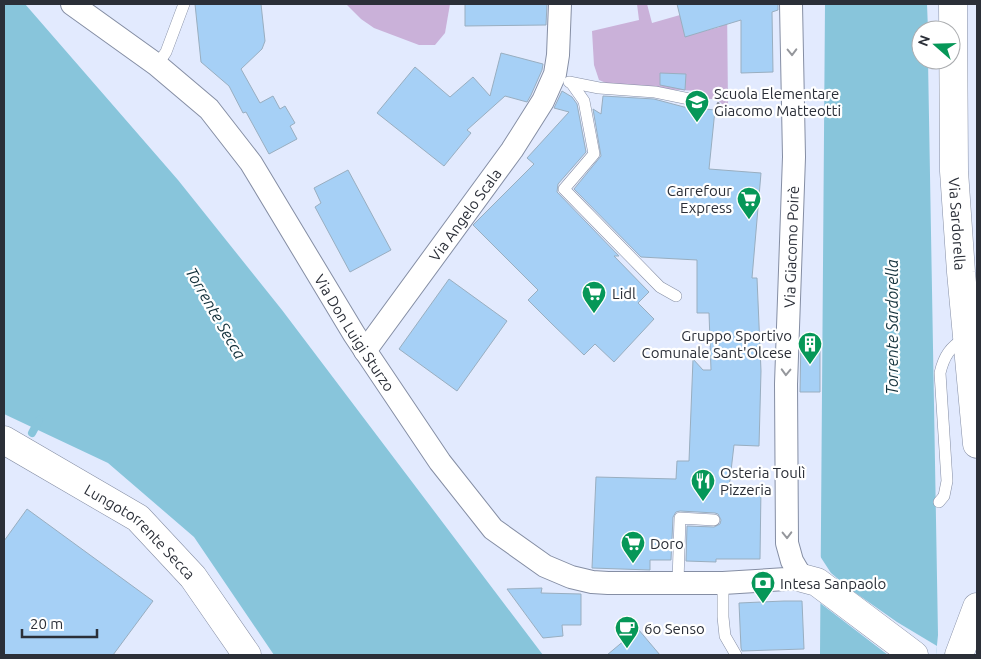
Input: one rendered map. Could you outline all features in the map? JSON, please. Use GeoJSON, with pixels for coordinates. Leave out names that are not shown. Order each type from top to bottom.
{"type":"FeatureCollection","features":[{"type":"Feature","properties":{"kind":"main road","name":"Via Sardorella"},"geometry":{"type":"LineString","coordinates":[[953,4],[954,171],[965,272],[967,336],[977,444]]}},
{"type":"Feature","properties":{"kind":"main road","name":"Lungotorrente Secca"},"geometry":{"type":"LineString","coordinates":[[4,440],[138,518],[193,576],[247,655]]}},
{"type":"Feature","properties":{"kind":"main road"},"geometry":{"type":"LineString","coordinates":[[809,580],[914,655]]}},
{"type":"Feature","properties":{"kind":"main road"},"geometry":{"type":"LineString","coordinates":[[965,652],[977,607]]}},
{"type":"Feature","properties":{"kind":"street","name":"Via Don Luigi Sturzo"},"geometry":{"type":"LineString","coordinates":[[72,4],[157,65],[209,109],[251,163],[365,351],[440,462],[493,529],[545,566],[571,577],[608,584],[809,580]]}},
{"type":"Feature","properties":{"kind":"street","name":"Via Angelo Scala"},"geometry":{"type":"LineString","coordinates":[[365,351],[512,150],[543,101],[563,79],[558,55],[560,4]]}},
{"type":"Feature","properties":{"kind":"street","name":"Via Giacomo Poirè"},"geometry":{"type":"LineString","coordinates":[[791,4],[794,159],[786,384],[787,543],[792,561],[809,580]]}},
{"type":"Feature","properties":{"kind":"lane"},"geometry":{"type":"LineString","coordinates":[[157,65],[166,52],[184,4]]}},
{"type":"Feature","properties":{"kind":"lane"},"geometry":{"type":"LineString","coordinates":[[563,79],[655,92],[699,101]]}},
{"type":"Feature","properties":{"kind":"lane"},"geometry":{"type":"LineString","coordinates":[[563,79],[584,101],[594,154],[564,188],[660,287],[676,296]]}},
{"type":"Feature","properties":{"kind":"lane"},"geometry":{"type":"LineString","coordinates":[[939,502],[944,496],[947,481],[940,373],[947,352],[967,336]]}},
{"type":"Feature","properties":{"kind":"lane"},"geometry":{"type":"LineString","coordinates":[[678,582],[680,518],[714,520]]}},
{"type":"Feature","properties":{"kind":"lane"},"geometry":{"type":"LineString","coordinates":[[723,583],[725,636],[736,655]]}},
{"type":"Feature","properties":{"kind":"shaded area"},"geometry":{"type":"Polygon","coordinates":[[[346,4],[450,4],[445,33],[435,45],[419,45],[374,28],[361,19],[346,4]]]}},
{"type":"Feature","properties":{"kind":"shaded area"},"geometry":{"type":"Polygon","coordinates":[[[637,4],[647,4],[652,23],[680,15],[685,36],[720,27],[714,4],[727,4],[728,106],[723,105],[717,99],[700,99],[700,91],[659,89],[606,83],[599,80],[594,65],[592,31],[639,20],[637,4]]]}},
{"type":"Feature","properties":{"kind":"water","name":"Torrente Secca"},"geometry":{"type":"Polygon","coordinates":[[[4,4],[25,4],[178,180],[282,310],[543,655],[274,655],[194,537],[108,463],[4,414],[4,4]]]}},
{"type":"Feature","properties":{"kind":"water","name":"Torrente Sardorella"},"geometry":{"type":"Polygon","coordinates":[[[825,4],[927,4],[928,20],[911,20],[911,70],[928,70],[938,635],[936,655],[820,655],[825,4]]]}},
{"type":"Feature","properties":{"kind":"pier"},"geometry":{"type":"Polygon","coordinates":[[[818,553],[831,573],[850,589],[897,622],[937,646],[936,655],[888,655],[820,603],[818,553]]]}},
{"type":"Feature","properties":{"kind":"building"},"geometry":{"type":"Polygon","coordinates":[[[195,4],[261,4],[265,41],[262,49],[241,69],[260,103],[273,96],[280,109],[285,106],[295,123],[290,126],[297,139],[269,154],[246,112],[243,113],[229,86],[201,62],[195,4]]]}},
{"type":"Feature","properties":{"kind":"building"},"geometry":{"type":"Polygon","coordinates":[[[465,4],[547,4],[546,25],[465,26],[465,4]]]}},
{"type":"Feature","properties":{"kind":"building"},"geometry":{"type":"Polygon","coordinates":[[[677,4],[778,4],[778,10],[772,12],[773,72],[741,73],[741,20],[685,37],[677,4]]]}},
{"type":"Feature","properties":{"kind":"building"},"geometry":{"type":"Polygon","coordinates":[[[501,53],[543,64],[531,95],[527,102],[505,96],[467,130],[471,133],[444,166],[377,113],[415,67],[450,97],[473,77],[490,96],[501,53]]]}},
{"type":"Feature","properties":{"kind":"building"},"geometry":{"type":"Polygon","coordinates":[[[660,73],[686,74],[685,90],[660,85],[660,73]]]}},
{"type":"Feature","properties":{"kind":"building"},"geometry":{"type":"Polygon","coordinates":[[[562,91],[572,97],[577,104],[586,152],[558,184],[557,192],[619,256],[614,256],[649,292],[638,303],[654,319],[614,362],[595,344],[584,355],[551,323],[528,300],[538,290],[473,225],[534,164],[527,158],[569,112],[554,108],[562,91]]]}},
{"type":"Feature","properties":{"kind":"building"},"geometry":{"type":"Polygon","coordinates":[[[603,96],[654,99],[684,107],[715,110],[709,169],[761,173],[752,278],[757,278],[761,371],[759,446],[734,445],[729,488],[761,488],[760,559],[716,559],[716,562],[686,561],[687,526],[714,527],[720,524],[721,520],[718,514],[715,513],[680,511],[676,512],[673,517],[671,560],[650,560],[650,570],[592,568],[596,477],[676,479],[677,461],[689,461],[693,359],[703,370],[711,370],[709,313],[697,313],[697,260],[641,257],[574,189],[601,156],[593,109],[601,114],[603,96]]]}},
{"type":"Feature","properties":{"kind":"building"},"geometry":{"type":"Polygon","coordinates":[[[348,170],[391,250],[350,272],[315,207],[321,203],[314,188],[348,170]]]}},
{"type":"Feature","properties":{"kind":"building"},"geometry":{"type":"Polygon","coordinates":[[[449,279],[507,321],[457,391],[399,349],[449,279]]]}},
{"type":"Feature","properties":{"kind":"building","name":"Gruppo Sportivo Comunale Sant'Olcese"},"geometry":{"type":"Polygon","coordinates":[[[801,337],[820,337],[820,392],[800,392],[801,337]]]}},
{"type":"Feature","properties":{"kind":"building"},"geometry":{"type":"Polygon","coordinates":[[[27,509],[153,601],[113,655],[4,655],[4,541],[27,509]]]}},
{"type":"Feature","properties":{"kind":"building"},"geometry":{"type":"Polygon","coordinates":[[[542,588],[541,593],[581,594],[581,625],[562,625],[563,636],[543,638],[507,589],[542,588]]]}},
{"type":"Feature","properties":{"kind":"building"},"geometry":{"type":"Polygon","coordinates":[[[802,601],[804,649],[742,651],[739,603],[802,601]]]}},
{"type":"Feature","properties":{"kind":"building"},"geometry":{"type":"Polygon","coordinates":[[[638,629],[660,655],[607,655],[638,629]]]}},
{"type":"Feature","properties":{"kind":"waterway"},"geometry":{"type":"LineString","coordinates":[[32,433],[39,420]]}},
{"type":"Feature","properties":{"kind":"place","name":"Scuola Elementare Giacomo Matteotti"},"geometry":{"type":"Point","coordinates":[697,123]}},
{"type":"Feature","properties":{"kind":"place","name":"Carrefour Express"},"geometry":{"type":"Point","coordinates":[749,220]}},
{"type":"Feature","properties":{"kind":"place","name":"Lidl"},"geometry":{"type":"Point","coordinates":[594,314]}},
{"type":"Feature","properties":{"kind":"place","name":"Gruppo Sportivo Comunale Sant'Olcese"},"geometry":{"type":"Point","coordinates":[810,365]}},
{"type":"Feature","properties":{"kind":"place","name":"Osteria Toulì Pizzeria"},"geometry":{"type":"Point","coordinates":[703,502]}},
{"type":"Feature","properties":{"kind":"place","name":"Doro"},"geometry":{"type":"Point","coordinates":[633,564]}},
{"type":"Feature","properties":{"kind":"place","name":"Intesa Sanpaolo"},"geometry":{"type":"Point","coordinates":[763,604]}},
{"type":"Feature","properties":{"kind":"place","name":"6o Senso"},"geometry":{"type":"Point","coordinates":[627,649]}}]}
